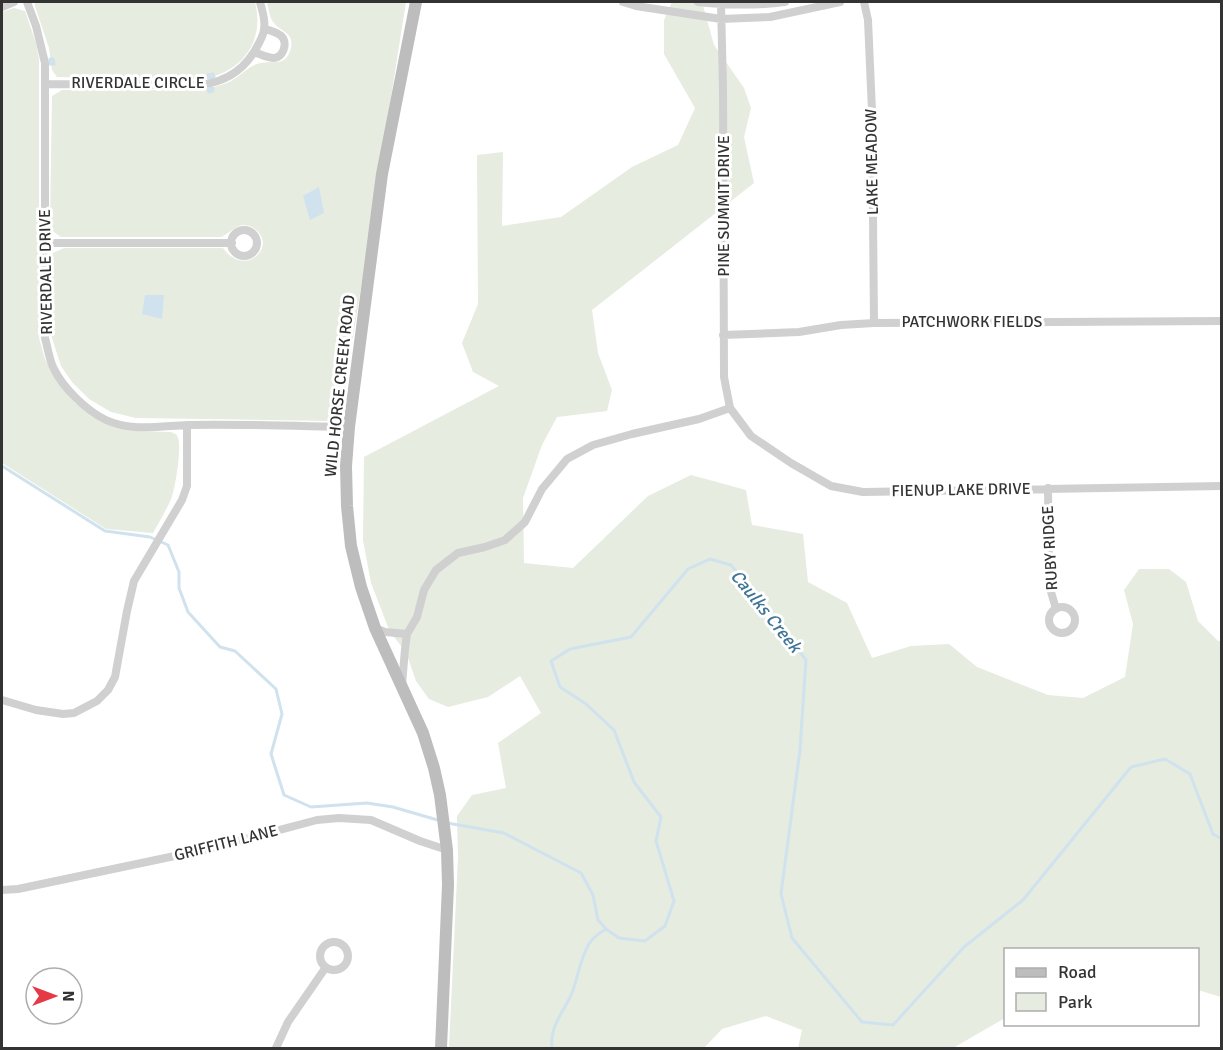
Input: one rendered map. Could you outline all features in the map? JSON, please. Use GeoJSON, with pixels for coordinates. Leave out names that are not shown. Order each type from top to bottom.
{"type":"FeatureCollection","features":[{"type":"Feature","properties":{"kind":"main road","name":"WILD HORSE CREEK ROAD"},"geometry":{"type":"LineString","coordinates":[[416,2],[382,174],[349,427],[346,476],[351,546],[361,587],[375,628],[423,733],[440,795],[447,844],[448,885],[441,1048]]}},
{"type":"Feature","properties":{"kind":"street"},"geometry":{"type":"LineString","coordinates":[[2,7],[14,2]]}},
{"type":"Feature","properties":{"kind":"street","name":"RIVERDALE DRIVE"},"geometry":{"type":"LineString","coordinates":[[27,2],[36,26],[45,63],[45,338],[53,368],[62,382],[72,394],[105,420],[136,428],[187,425],[349,427]]}},
{"type":"Feature","properties":{"kind":"street"},"geometry":{"type":"LineString","coordinates":[[254,52],[276,58],[283,51],[285,41],[278,34],[265,29],[260,2]]}},
{"type":"Feature","properties":{"kind":"street"},"geometry":{"type":"LineString","coordinates":[[622,2],[721,19],[770,17],[840,2]]}},
{"type":"Feature","properties":{"kind":"street"},"geometry":{"type":"LineString","coordinates":[[699,2],[721,4],[785,2]]}},
{"type":"Feature","properties":{"kind":"street","name":"LAKE MEADOW"},"geometry":{"type":"LineString","coordinates":[[864,2],[868,20],[872,111],[874,323]]}},
{"type":"Feature","properties":{"kind":"street","name":"PINE SUMMIT DRIVE"},"geometry":{"type":"LineString","coordinates":[[721,4],[723,335],[724,377],[730,408]]}},
{"type":"Feature","properties":{"kind":"street","name":"RIVERDALE CIRCLE"},"geometry":{"type":"LineString","coordinates":[[45,84],[210,84],[235,74],[254,52],[265,29]]}},
{"type":"Feature","properties":{"kind":"street"},"geometry":{"type":"LineString","coordinates":[[45,243],[232,243]]}},
{"type":"Feature","properties":{"kind":"street","name":"PATCHWORK FIELDS"},"geometry":{"type":"LineString","coordinates":[[723,335],[799,332],[841,325],[874,323],[1221,321]]}},
{"type":"Feature","properties":{"kind":"street"},"geometry":{"type":"LineString","coordinates":[[402,686],[407,634],[417,617],[424,590],[436,570],[458,553],[505,540],[525,522],[542,489],[567,459],[593,445],[730,408]]}},
{"type":"Feature","properties":{"kind":"street","name":"FIENUP LAKE DRIVE"},"geometry":{"type":"LineString","coordinates":[[730,408],[751,436],[791,463],[831,486],[863,492],[1221,486]]}},
{"type":"Feature","properties":{"kind":"street"},"geometry":{"type":"LineString","coordinates":[[2,700],[36,710],[63,714],[74,713],[97,701],[108,690],[115,677],[134,581],[182,500],[186,486],[187,425]]}},
{"type":"Feature","properties":{"kind":"street","name":"RUBY RIDGE"},"geometry":{"type":"LineString","coordinates":[[1048,488],[1048,573],[1056,609]]}},
{"type":"Feature","properties":{"kind":"street"},"geometry":{"type":"LineString","coordinates":[[375,628],[385,632],[407,634]]}},
{"type":"Feature","properties":{"kind":"street","name":"GRIFFITH LANE"},"geometry":{"type":"LineString","coordinates":[[2,890],[18,889],[180,855],[317,820],[339,818],[371,820],[420,841],[447,844]]}},
{"type":"Feature","properties":{"kind":"street"},"geometry":{"type":"LineString","coordinates":[[276,1048],[288,1022],[326,967]]}},
{"type":"Feature","properties":{"kind":"green space"},"geometry":{"type":"Polygon","coordinates":[[[35,2],[255,2],[257,30],[247,53],[239,62],[229,70],[203,79],[57,77],[52,70],[49,48],[35,2]]]}},
{"type":"Feature","properties":{"kind":"green space"},"geometry":{"type":"Polygon","coordinates":[[[267,2],[406,2],[341,414],[337,419],[331,421],[136,418],[111,412],[89,399],[72,382],[61,366],[49,329],[50,259],[53,253],[64,248],[223,248],[232,257],[249,260],[261,251],[263,243],[255,229],[244,225],[236,227],[221,237],[59,236],[50,223],[52,96],[62,90],[209,88],[231,81],[257,64],[282,61],[289,55],[291,39],[272,21],[267,2]]]}},
{"type":"Feature","properties":{"kind":"green space"},"geometry":{"type":"Polygon","coordinates":[[[672,2],[702,2],[714,45],[744,88],[751,108],[744,137],[754,183],[592,310],[598,353],[612,390],[607,411],[557,417],[542,445],[523,498],[524,563],[573,568],[648,496],[691,475],[746,490],[752,525],[803,534],[808,582],[847,603],[872,658],[911,646],[949,644],[977,667],[1048,695],[1083,698],[1125,677],[1133,624],[1124,590],[1139,569],[1169,569],[1186,582],[1198,621],[1218,641],[1221,641],[1221,997],[1199,990],[1199,948],[1004,948],[1004,1019],[953,1048],[798,1048],[802,1030],[766,1016],[722,1029],[704,1048],[449,1048],[458,857],[457,816],[472,795],[506,788],[498,743],[541,713],[520,676],[488,697],[448,707],[429,699],[416,681],[406,652],[390,632],[371,583],[363,540],[364,457],[499,386],[473,372],[462,343],[478,304],[477,155],[503,152],[502,226],[561,217],[632,167],[678,145],[695,108],[664,54],[664,20],[672,2]]]}},
{"type":"Feature","properties":{"kind":"green space"},"geometry":{"type":"Polygon","coordinates":[[[14,8],[25,11],[39,59],[39,338],[52,373],[75,403],[136,431],[176,434],[179,443],[179,459],[173,494],[153,533],[106,529],[2,463],[2,12],[14,8]]]}},
{"type":"Feature","properties":{"kind":"water"},"geometry":{"type":"Polygon","coordinates":[[[319,187],[324,213],[310,220],[303,196],[319,187]]]}},
{"type":"Feature","properties":{"kind":"water"},"geometry":{"type":"Polygon","coordinates":[[[145,295],[164,295],[162,319],[142,314],[145,295]]]}},
{"type":"Feature","properties":{"kind":"waterway"},"geometry":{"type":"LineString","coordinates":[[50,59],[53,59],[54,64],[50,64],[50,59]]}},
{"type":"Feature","properties":{"kind":"waterway"},"geometry":{"type":"LineString","coordinates":[[213,74],[214,77],[208,78],[208,75],[213,74]]}},
{"type":"Feature","properties":{"kind":"waterway"},"geometry":{"type":"LineString","coordinates":[[213,88],[213,91],[209,92],[208,89],[213,88]]}},
{"type":"Feature","properties":{"kind":"waterway","name":"Caulks Creek"},"geometry":{"type":"LineString","coordinates":[[2,466],[105,531],[150,537],[168,545],[179,572],[179,588],[188,612],[220,647],[235,651],[276,689],[282,714],[271,754],[284,795],[311,807],[367,803],[393,807],[441,821]]}},
{"type":"Feature","properties":{"kind":"waterway","name":"Caulks Creek"},"geometry":{"type":"LineString","coordinates":[[447,823],[504,833],[581,873],[593,895],[598,920],[619,938],[645,941],[665,926],[674,901],[656,841],[661,817],[634,782],[614,730],[586,704],[560,687],[551,661],[570,649],[631,637],[688,569],[710,559],[731,565],[806,660],[800,750],[781,894],[792,938],[862,1022],[893,1025],[964,947],[1023,900],[1131,767],[1165,759],[1190,774],[1213,834],[1222,839]]}},
{"type":"Feature","properties":{"kind":"waterway"},"geometry":{"type":"LineString","coordinates":[[552,1048],[555,1026],[572,993],[586,950],[594,937],[606,929]]}}]}
